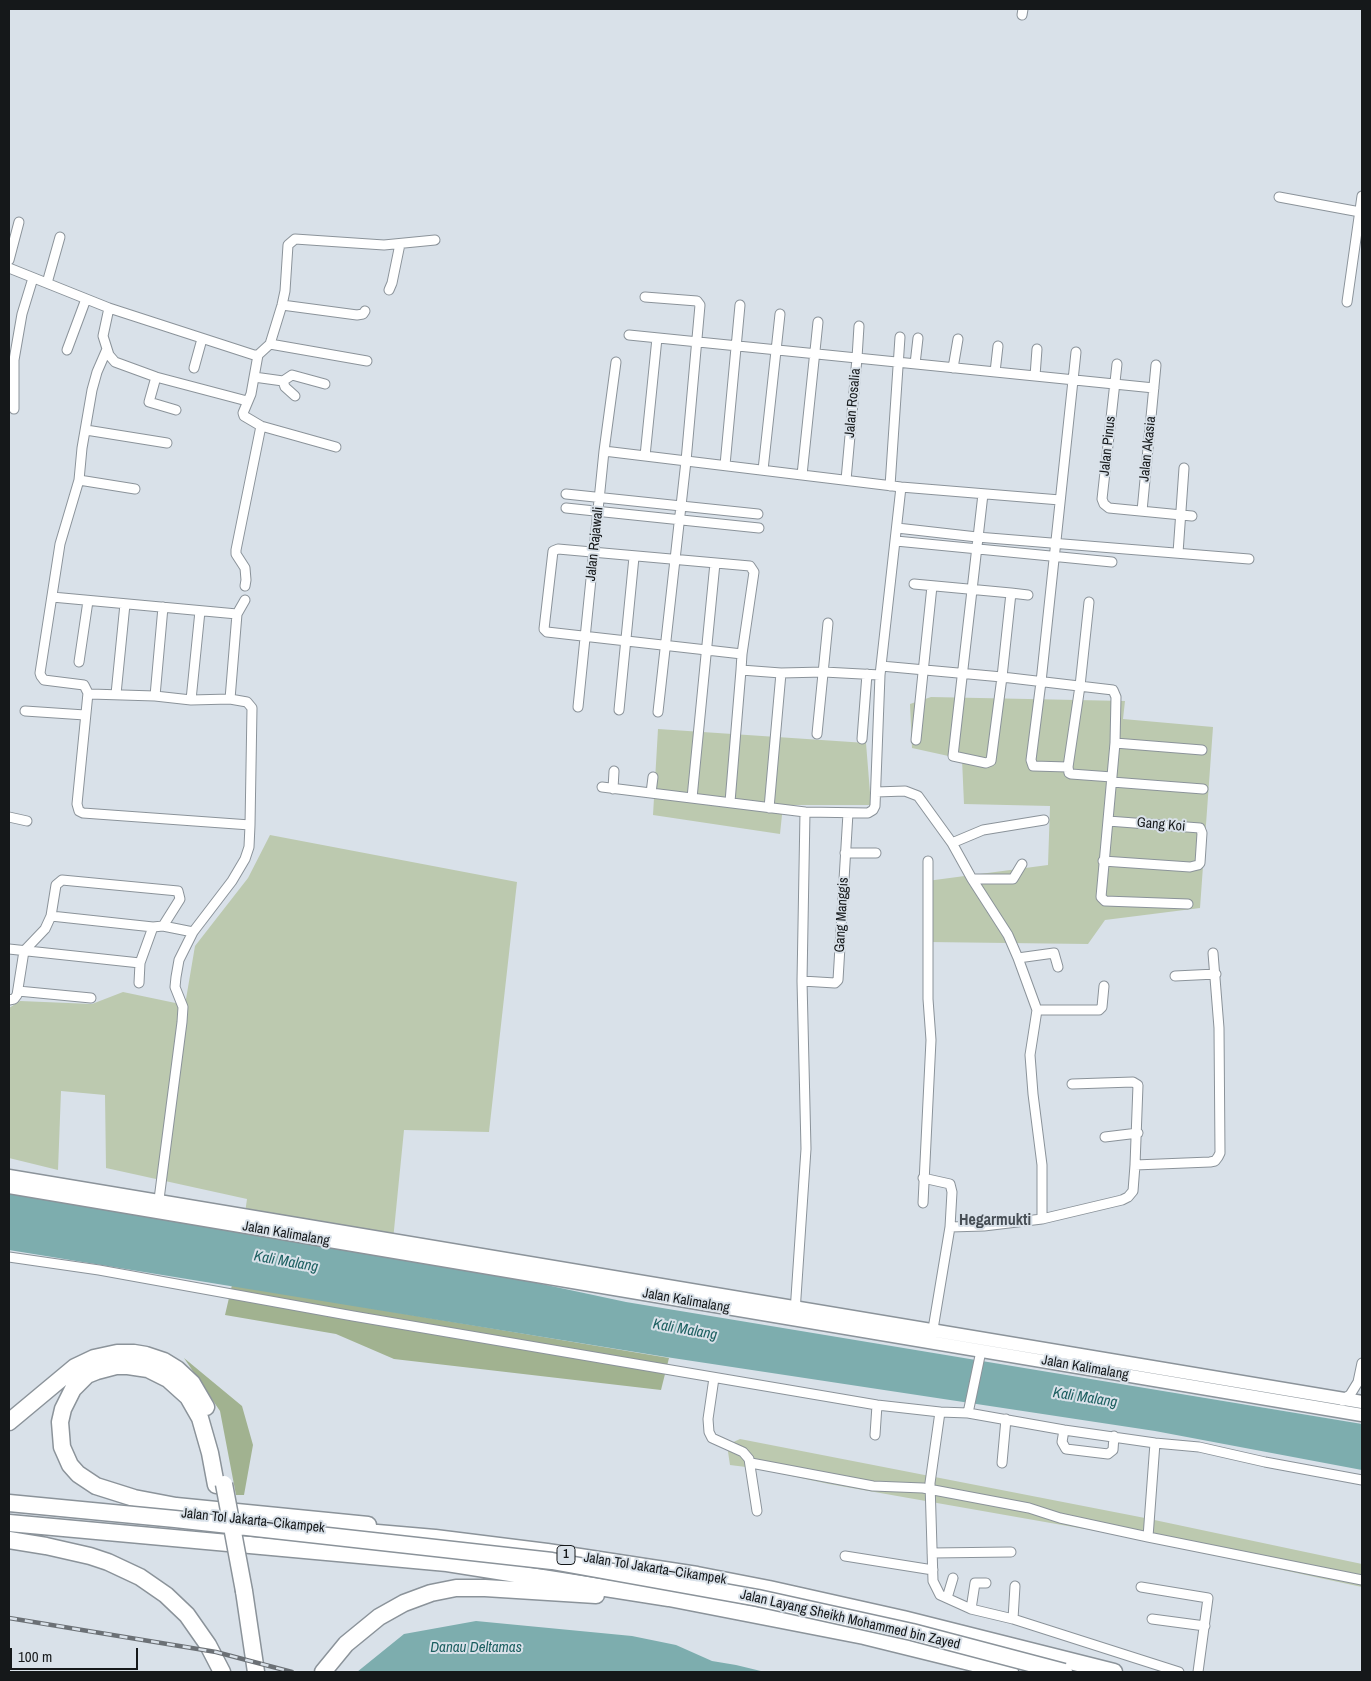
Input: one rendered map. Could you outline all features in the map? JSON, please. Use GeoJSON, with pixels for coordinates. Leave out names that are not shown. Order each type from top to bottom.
{"type":"FeatureCollection","features":[{"type":"Feature","properties":{"kind":"highway"},"geometry":{"type":"LineString","coordinates":[[9,1422],[67,1373],[85,1362],[117,1353],[146,1355],[164,1361],[176,1369],[192,1383],[198,1392],[212,1426],[220,1455],[220,1485]]}},
{"type":"Feature","properties":{"kind":"highway"},"geometry":{"type":"LineString","coordinates":[[256,1672],[238,1592],[220,1485],[200,1418],[188,1396],[168,1379],[140,1367],[116,1366],[97,1370],[87,1376],[73,1389],[63,1409],[60,1422],[62,1447],[70,1465],[78,1474],[105,1489],[134,1498],[176,1506],[321,1519],[380,1526],[409,1530],[435,1538]]}},
{"type":"Feature","properties":{"kind":"highway","name":"Jalan Tol Jakarta–Cikampek"},"geometry":{"type":"LineString","coordinates":[[9,1497],[322,1529],[435,1538],[547,1552],[697,1575],[769,1588],[903,1619],[1114,1672]]}},
{"type":"Feature","properties":{"kind":"highway","name":"Jalan Layang Sheikh Mohammed bin Zayed"},"geometry":{"type":"LineString","coordinates":[[9,1503],[204,1522],[552,1561],[758,1598],[893,1628],[1064,1672]]}},
{"type":"Feature","properties":{"kind":"highway","name":"Jalan Layang Sheikh Mohammed bin Zayed"},"geometry":{"type":"LineString","coordinates":[[9,1511],[431,1552],[561,1569],[769,1607],[916,1641],[1037,1672]]}},
{"type":"Feature","properties":{"kind":"highway","name":"Jalan Tol Jakarta–Cikampek"},"geometry":{"type":"LineString","coordinates":[[9,1523],[447,1563],[686,1601],[864,1636],[1010,1672]]}},
{"type":"Feature","properties":{"kind":"highway"},"geometry":{"type":"LineString","coordinates":[[9,1540],[54,1547],[90,1556],[140,1577],[166,1595],[187,1615],[208,1645],[222,1672]]}},
{"type":"Feature","properties":{"kind":"highway"},"geometry":{"type":"LineString","coordinates":[[323,1672],[346,1644],[379,1616],[404,1603],[442,1591],[485,1588],[686,1601]]}},
{"type":"Feature","properties":{"kind":"highway"},"geometry":{"type":"LineString","coordinates":[[238,1592],[246,1672]]}},
{"type":"Feature","properties":{"kind":"main road","name":"Jalan Kalimalang"},"geometry":{"type":"LineString","coordinates":[[9,1176],[158,1207]]}},
{"type":"Feature","properties":{"kind":"main road","name":"Jalan Kalimalang"},"geometry":{"type":"LineString","coordinates":[[9,1187],[158,1207],[1342,1405],[1362,1415]]}},
{"type":"Feature","properties":{"kind":"main road","name":"Jalan Kalimalang"},"geometry":{"type":"LineString","coordinates":[[932,1336],[979,1356],[1342,1405],[1362,1402]]}},
{"type":"Feature","properties":{"kind":"street"},"geometry":{"type":"LineString","coordinates":[[1348,302],[1362,196]]}},
{"type":"Feature","properties":{"kind":"street"},"geometry":{"type":"LineString","coordinates":[[1279,197],[1360,212]]}},
{"type":"Feature","properties":{"kind":"street"},"geometry":{"type":"LineString","coordinates":[[9,260],[19,222]]}},
{"type":"Feature","properties":{"kind":"street"},"geometry":{"type":"LineString","coordinates":[[47,283],[60,237]]}},
{"type":"Feature","properties":{"kind":"street"},"geometry":{"type":"LineString","coordinates":[[336,447],[261,426],[244,416],[243,413],[251,394],[258,355],[270,344],[282,305],[286,285],[288,245],[292,240],[400,244],[435,240]]}},
{"type":"Feature","properties":{"kind":"street"},"geometry":{"type":"LineString","coordinates":[[389,290],[400,244]]}},
{"type":"Feature","properties":{"kind":"street"},"geometry":{"type":"LineString","coordinates":[[9,268],[109,308],[258,355]]}},
{"type":"Feature","properties":{"kind":"street"},"geometry":{"type":"LineString","coordinates":[[14,409],[14,360],[22,314],[33,278]]}},
{"type":"Feature","properties":{"kind":"street"},"geometry":{"type":"LineString","coordinates":[[645,296],[698,302],[700,305],[680,520],[658,712]]}},
{"type":"Feature","properties":{"kind":"street"},"geometry":{"type":"LineString","coordinates":[[67,350],[86,299]]}},
{"type":"Feature","properties":{"kind":"street"},"geometry":{"type":"LineString","coordinates":[[282,305],[357,315],[363,314],[365,311]]}},
{"type":"Feature","properties":{"kind":"street"},"geometry":{"type":"LineString","coordinates":[[725,465],[740,305]]}},
{"type":"Feature","properties":{"kind":"street"},"geometry":{"type":"LineString","coordinates":[[109,308],[103,336],[112,360],[156,377],[247,401]]}},
{"type":"Feature","properties":{"kind":"street"},"geometry":{"type":"LineString","coordinates":[[764,470],[780,314]]}},
{"type":"Feature","properties":{"kind":"street"},"geometry":{"type":"LineString","coordinates":[[802,475],[818,322]]}},
{"type":"Feature","properties":{"kind":"street","name":"Jalan Rosalia"},"geometry":{"type":"LineString","coordinates":[[846,480],[859,326]]}},
{"type":"Feature","properties":{"kind":"street"},"geometry":{"type":"LineString","coordinates":[[630,335],[1154,388]]}},
{"type":"Feature","properties":{"kind":"street"},"geometry":{"type":"LineString","coordinates":[[890,486],[900,337]]}},
{"type":"Feature","properties":{"kind":"street"},"geometry":{"type":"LineString","coordinates":[[194,368],[202,338]]}},
{"type":"Feature","properties":{"kind":"street"},"geometry":{"type":"LineString","coordinates":[[645,456],[657,338]]}},
{"type":"Feature","properties":{"kind":"street"},"geometry":{"type":"LineString","coordinates":[[915,364],[918,338]]}},
{"type":"Feature","properties":{"kind":"street"},"geometry":{"type":"LineString","coordinates":[[953,368],[958,339]]}},
{"type":"Feature","properties":{"kind":"street"},"geometry":{"type":"LineString","coordinates":[[270,344],[367,361]]}},
{"type":"Feature","properties":{"kind":"street"},"geometry":{"type":"LineString","coordinates":[[994,372],[998,346]]}},
{"type":"Feature","properties":{"kind":"street"},"geometry":{"type":"LineString","coordinates":[[1035,376],[1037,349]]}},
{"type":"Feature","properties":{"kind":"street"},"geometry":{"type":"LineString","coordinates":[[107,350],[97,372],[92,390],[80,480],[60,544],[41,676],[44,680],[84,685],[88,693],[77,804],[79,811],[83,814],[250,825]]}},
{"type":"Feature","properties":{"kind":"street"},"geometry":{"type":"LineString","coordinates":[[1068,767],[1034,766],[1031,763],[1076,352]]}},
{"type":"Feature","properties":{"kind":"street","name":"Jalan Rajawali"},"geometry":{"type":"LineString","coordinates":[[578,707],[604,451],[616,362]]}},
{"type":"Feature","properties":{"kind":"street","name":"Jalan Pinus"},"geometry":{"type":"LineString","coordinates":[[1117,364],[1102,499],[1106,506],[1142,511]]}},
{"type":"Feature","properties":{"kind":"street","name":"Jalan Akasia"},"geometry":{"type":"LineString","coordinates":[[1142,511],[1156,365]]}},
{"type":"Feature","properties":{"kind":"street"},"geometry":{"type":"LineString","coordinates":[[254,377],[283,381],[292,374],[324,384]]}},
{"type":"Feature","properties":{"kind":"street"},"geometry":{"type":"LineString","coordinates":[[156,377],[149,402],[176,410]]}},
{"type":"Feature","properties":{"kind":"street"},"geometry":{"type":"LineString","coordinates":[[283,381],[285,387],[295,396]]}},
{"type":"Feature","properties":{"kind":"street"},"geometry":{"type":"LineString","coordinates":[[245,586],[245,568],[236,550],[261,426]]}},
{"type":"Feature","properties":{"kind":"street"},"geometry":{"type":"LineString","coordinates":[[86,430],[167,443]]}},
{"type":"Feature","properties":{"kind":"street"},"geometry":{"type":"LineString","coordinates":[[604,451],[890,486],[1060,500]]}},
{"type":"Feature","properties":{"kind":"street"},"geometry":{"type":"LineString","coordinates":[[1178,553],[1184,468]]}},
{"type":"Feature","properties":{"kind":"street"},"geometry":{"type":"LineString","coordinates":[[80,480],[135,489]]}},
{"type":"Feature","properties":{"kind":"street"},"geometry":{"type":"LineString","coordinates":[[602,787],[805,812],[868,813],[873,810],[876,800],[881,670],[901,487]]}},
{"type":"Feature","properties":{"kind":"street"},"geometry":{"type":"LineString","coordinates":[[566,494],[758,514]]}},
{"type":"Feature","properties":{"kind":"street"},"geometry":{"type":"LineString","coordinates":[[982,494],[963,674],[952,755],[986,763],[991,761],[1011,593]]}},
{"type":"Feature","properties":{"kind":"street"},"geometry":{"type":"LineString","coordinates":[[566,508],[758,528]]}},
{"type":"Feature","properties":{"kind":"street"},"geometry":{"type":"LineString","coordinates":[[1142,511],[1192,516]]}},
{"type":"Feature","properties":{"kind":"street"},"geometry":{"type":"LineString","coordinates":[[897,528],[977,537],[1249,559]]}},
{"type":"Feature","properties":{"kind":"street"},"geometry":{"type":"LineString","coordinates":[[896,541],[1112,562]]}},
{"type":"Feature","properties":{"kind":"street"},"geometry":{"type":"LineString","coordinates":[[730,802],[742,654],[753,570],[748,566],[675,559],[558,549],[553,551],[544,629],[550,633],[742,654]]}},
{"type":"Feature","properties":{"kind":"street"},"geometry":{"type":"LineString","coordinates":[[619,710],[634,557]]}},
{"type":"Feature","properties":{"kind":"street"},"geometry":{"type":"LineString","coordinates":[[692,798],[715,563]]}},
{"type":"Feature","properties":{"kind":"street"},"geometry":{"type":"LineString","coordinates":[[914,584],[1028,595]]}},
{"type":"Feature","properties":{"kind":"street"},"geometry":{"type":"LineString","coordinates":[[916,740],[932,586]]}},
{"type":"Feature","properties":{"kind":"street"},"geometry":{"type":"LineString","coordinates":[[52,597],[237,614]]}},
{"type":"Feature","properties":{"kind":"street"},"geometry":{"type":"LineString","coordinates":[[230,700],[237,614],[245,600]]}},
{"type":"Feature","properties":{"kind":"street"},"geometry":{"type":"LineString","coordinates":[[79,662],[88,601]]}},
{"type":"Feature","properties":{"kind":"street"},"geometry":{"type":"LineString","coordinates":[[1088,602],[1080,686],[1068,767],[1069,773],[1112,780],[1203,789]]}},
{"type":"Feature","properties":{"kind":"street"},"geometry":{"type":"LineString","coordinates":[[116,694],[126,604]]}},
{"type":"Feature","properties":{"kind":"street"},"geometry":{"type":"LineString","coordinates":[[155,696],[163,608]]}},
{"type":"Feature","properties":{"kind":"street"},"geometry":{"type":"LineString","coordinates":[[191,700],[200,611]]}},
{"type":"Feature","properties":{"kind":"street"},"geometry":{"type":"LineString","coordinates":[[817,734],[828,623]]}},
{"type":"Feature","properties":{"kind":"street"},"geometry":{"type":"LineString","coordinates":[[741,670],[781,673],[867,674],[881,670],[924,671],[1002,677],[1115,691],[1116,743],[1101,897],[1105,901],[1188,904]]}},
{"type":"Feature","properties":{"kind":"street"},"geometry":{"type":"LineString","coordinates":[[769,808],[781,673]]}},
{"type":"Feature","properties":{"kind":"street"},"geometry":{"type":"LineString","coordinates":[[862,739],[867,674]]}},
{"type":"Feature","properties":{"kind":"street"},"geometry":{"type":"LineString","coordinates":[[88,693],[155,696],[191,700],[230,700],[247,702],[252,708],[249,847],[245,860],[232,881],[193,932],[179,960],[175,987],[183,1007],[182,1022],[158,1207]]}},
{"type":"Feature","properties":{"kind":"street"},"geometry":{"type":"LineString","coordinates":[[25,711],[85,715]]}},
{"type":"Feature","properties":{"kind":"street"},"geometry":{"type":"LineString","coordinates":[[1116,743],[1202,750]]}},
{"type":"Feature","properties":{"kind":"street"},"geometry":{"type":"LineString","coordinates":[[613,789],[614,771]]}},
{"type":"Feature","properties":{"kind":"street"},"geometry":{"type":"LineString","coordinates":[[651,793],[653,776]]}},
{"type":"Feature","properties":{"kind":"street"},"geometry":{"type":"LineString","coordinates":[[876,792],[905,791],[918,796],[952,843],[972,879],[1008,935],[1018,958],[1037,1010],[1030,1054],[1042,1165],[1042,1219]]}},
{"type":"Feature","properties":{"kind":"street"},"geometry":{"type":"LineString","coordinates":[[795,1313],[806,1150],[802,981],[805,812]]}},
{"type":"Feature","properties":{"kind":"street","name":"Gang Manggis"},"geometry":{"type":"LineString","coordinates":[[802,981],[835,983],[838,980],[848,813]]}},
{"type":"Feature","properties":{"kind":"street"},"geometry":{"type":"LineString","coordinates":[[9,817],[28,821]]}},
{"type":"Feature","properties":{"kind":"street"},"geometry":{"type":"LineString","coordinates":[[952,843],[983,830],[1044,820]]}},
{"type":"Feature","properties":{"kind":"street","name":"Gang Koi"},"geometry":{"type":"LineString","coordinates":[[1103,862],[1190,867],[1200,863],[1202,833],[1200,828],[1108,821]]}},
{"type":"Feature","properties":{"kind":"street"},"geometry":{"type":"LineString","coordinates":[[845,853],[876,853]]}},
{"type":"Feature","properties":{"kind":"street"},"geometry":{"type":"LineString","coordinates":[[923,1203],[931,1040],[928,999],[928,861]]}},
{"type":"Feature","properties":{"kind":"street"},"geometry":{"type":"LineString","coordinates":[[972,879],[1014,879],[1022,864]]}},
{"type":"Feature","properties":{"kind":"street"},"geometry":{"type":"LineString","coordinates":[[9,1000],[16,997],[18,991],[24,951],[45,929],[51,916],[56,885],[62,880],[178,891],[180,899],[163,926]]}},
{"type":"Feature","properties":{"kind":"street"},"geometry":{"type":"LineString","coordinates":[[51,916],[153,927],[163,926],[193,932]]}},
{"type":"Feature","properties":{"kind":"street"},"geometry":{"type":"LineString","coordinates":[[138,983],[140,963],[153,927]]}},
{"type":"Feature","properties":{"kind":"street"},"geometry":{"type":"LineString","coordinates":[[9,949],[140,963]]}},
{"type":"Feature","properties":{"kind":"street"},"geometry":{"type":"LineString","coordinates":[[1018,958],[1054,953],[1058,967]]}},
{"type":"Feature","properties":{"kind":"street"},"geometry":{"type":"LineString","coordinates":[[1135,1165],[1215,1161],[1220,1153],[1219,1028],[1213,953]]}},
{"type":"Feature","properties":{"kind":"street"},"geometry":{"type":"LineString","coordinates":[[1175,976],[1216,974]]}},
{"type":"Feature","properties":{"kind":"street"},"geometry":{"type":"LineString","coordinates":[[1037,1010],[1099,1010],[1102,1007],[1104,986]]}},
{"type":"Feature","properties":{"kind":"street"},"geometry":{"type":"LineString","coordinates":[[18,991],[91,998]]}},
{"type":"Feature","properties":{"kind":"street"},"geometry":{"type":"LineString","coordinates":[[950,1227],[984,1226],[1042,1219],[1128,1197],[1133,1191],[1138,1133],[1139,1087],[1135,1082],[1072,1084]]}},
{"type":"Feature","properties":{"kind":"street"},"geometry":{"type":"LineString","coordinates":[[1105,1137],[1138,1133]]}},
{"type":"Feature","properties":{"kind":"street"},"geometry":{"type":"LineString","coordinates":[[923,1178],[950,1184],[952,1192],[950,1227],[932,1336]]}},
{"type":"Feature","properties":{"kind":"street"},"geometry":{"type":"LineString","coordinates":[[9,1257],[156,1280],[877,1405],[940,1412],[969,1409],[1006,1419],[1064,1430],[1154,1443],[1199,1447],[1265,1462],[1362,1480]]}},
{"type":"Feature","properties":{"kind":"street"},"geometry":{"type":"LineString","coordinates":[[969,1409],[979,1356]]}},
{"type":"Feature","properties":{"kind":"street"},"geometry":{"type":"LineString","coordinates":[[1342,1405],[1358,1382],[1362,1363]]}},
{"type":"Feature","properties":{"kind":"street"},"geometry":{"type":"LineString","coordinates":[[714,1378],[708,1419],[709,1432],[712,1438],[717,1441],[743,1452],[751,1463],[757,1512]]}},
{"type":"Feature","properties":{"kind":"street"},"geometry":{"type":"LineString","coordinates":[[875,1435],[877,1405]]}},
{"type":"Feature","properties":{"kind":"street"},"geometry":{"type":"LineString","coordinates":[[940,1412],[930,1484],[933,1581],[937,1592],[971,1608],[1013,1619],[1179,1672]]}},
{"type":"Feature","properties":{"kind":"street"},"geometry":{"type":"LineString","coordinates":[[1002,1463],[1006,1419]]}},
{"type":"Feature","properties":{"kind":"street"},"geometry":{"type":"LineString","coordinates":[[1064,1430],[1062,1442],[1066,1449],[1108,1454],[1113,1450],[1114,1436]]}},
{"type":"Feature","properties":{"kind":"street"},"geometry":{"type":"LineString","coordinates":[[1148,1538],[1154,1443]]}},
{"type":"Feature","properties":{"kind":"street"},"geometry":{"type":"LineString","coordinates":[[751,1463],[873,1486],[922,1488],[1029,1508],[1060,1518],[1148,1538],[1362,1580]]}},
{"type":"Feature","properties":{"kind":"street"},"geometry":{"type":"LineString","coordinates":[[932,1553],[1011,1552]]}},
{"type":"Feature","properties":{"kind":"street"},"geometry":{"type":"LineString","coordinates":[[845,1556],[933,1570]]}},
{"type":"Feature","properties":{"kind":"street"},"geometry":{"type":"LineString","coordinates":[[947,1598],[953,1578]]}},
{"type":"Feature","properties":{"kind":"street"},"geometry":{"type":"LineString","coordinates":[[971,1608],[974,1583],[986,1583]]}},
{"type":"Feature","properties":{"kind":"street"},"geometry":{"type":"LineString","coordinates":[[1013,1619],[1015,1586]]}},
{"type":"Feature","properties":{"kind":"street"},"geometry":{"type":"LineString","coordinates":[[1141,1587],[1208,1598],[1198,1672]]}},
{"type":"Feature","properties":{"kind":"street"},"geometry":{"type":"LineString","coordinates":[[1152,1619],[1205,1626]]}},
{"type":"Feature","properties":{"kind":"shaded area"},"geometry":{"type":"Polygon","coordinates":[[[931,697],[1125,701],[1123,719],[1213,727],[1200,908],[1105,920],[1088,944],[928,942],[927,881],[1048,865],[1050,806],[964,804],[962,759],[912,748],[910,704],[931,697]]]}},
{"type":"Feature","properties":{"kind":"shaded area"},"geometry":{"type":"Polygon","coordinates":[[[658,729],[866,743],[871,805],[783,805],[780,834],[653,815],[658,729]]]}},
{"type":"Feature","properties":{"kind":"shaded area"},"geometry":{"type":"Polygon","coordinates":[[[270,835],[517,882],[489,1132],[404,1130],[392,1250],[243,1227],[247,1199],[106,1168],[105,1095],[61,1091],[58,1170],[9,1158],[9,1008],[20,1001],[92,1004],[123,992],[185,1005],[195,946],[248,878],[270,835]]]}},
{"type":"Feature","properties":{"kind":"shaded area"},"geometry":{"type":"Polygon","coordinates":[[[232,1285],[669,1358],[661,1390],[394,1359],[336,1334],[225,1315],[232,1285]]]}},
{"type":"Feature","properties":{"kind":"shaded area"},"geometry":{"type":"Polygon","coordinates":[[[184,1358],[242,1406],[253,1445],[244,1495],[236,1495],[220,1411],[184,1358]]]}},
{"type":"Feature","properties":{"kind":"shaded area"},"geometry":{"type":"Polygon","coordinates":[[[740,1439],[1145,1518],[1362,1564],[1362,1587],[1119,1535],[730,1465],[727,1445],[740,1439]]]}},
{"type":"Feature","properties":{"kind":"water","name":"Kali Malang"},"geometry":{"type":"Polygon","coordinates":[[[9,1193],[392,1252],[626,1302],[1362,1424],[1362,1470],[1155,1431],[666,1357],[9,1250],[9,1193]]]}},
{"type":"Feature","properties":{"kind":"water","name":"Danau Deltamas"},"geometry":{"type":"Polygon","coordinates":[[[476,1621],[632,1636],[676,1645],[712,1661],[765,1672],[357,1672],[404,1634],[476,1621]]]}},
{"type":"Feature","properties":{"kind":"railway"},"geometry":{"type":"LineString","coordinates":[[9,1618],[216,1652],[292,1672]]}},
{"type":"Feature","properties":{"kind":"district","name":"Hegarmukti"},"geometry":{"type":"Point","coordinates":[995,1221]}}]}
